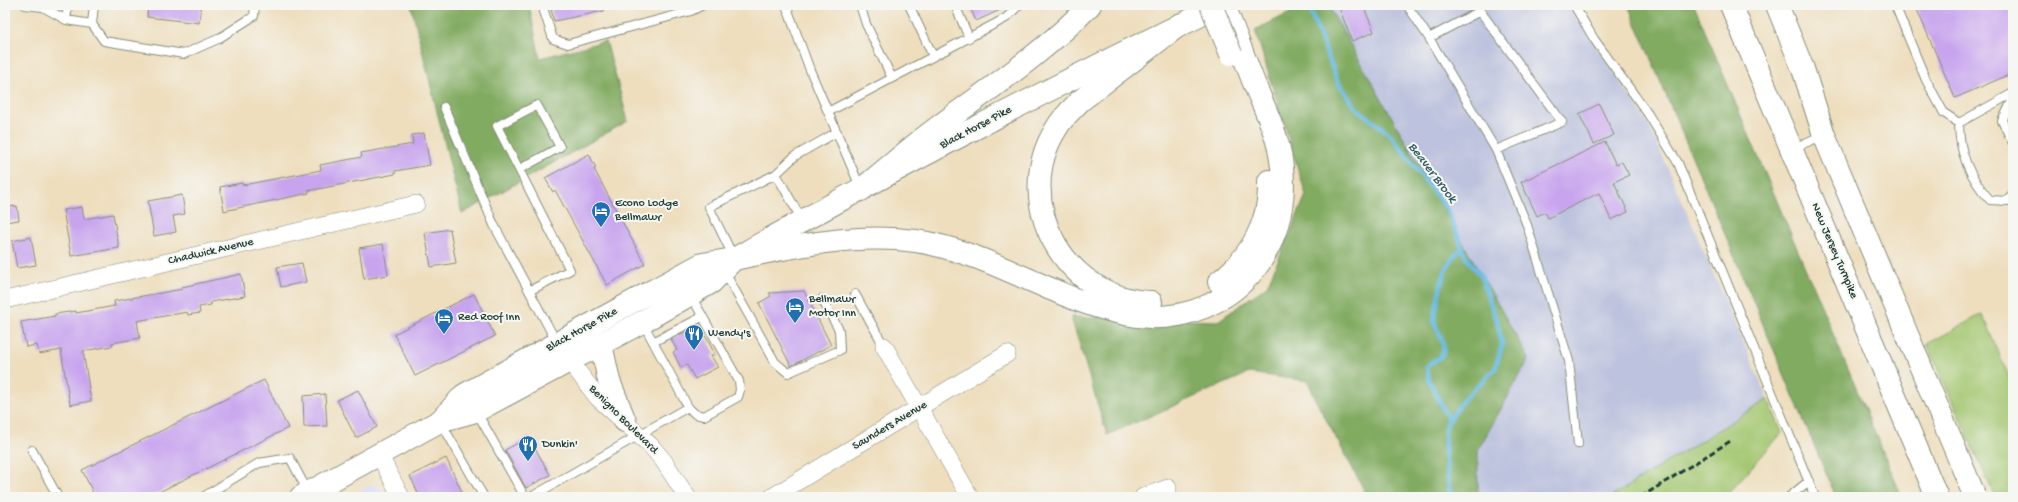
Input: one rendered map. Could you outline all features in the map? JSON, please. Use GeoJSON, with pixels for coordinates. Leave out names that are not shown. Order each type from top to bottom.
{"type":"FeatureCollection","features":[{"type":"Feature","properties":{"kind":"main road"},"geometry":{"type":"LineString","coordinates":[[861,190],[933,131],[1029,60],[1053,40],[1090,5]]}},
{"type":"Feature","properties":{"kind":"main road"},"geometry":{"type":"LineString","coordinates":[[729,265],[812,243],[879,239],[917,241],[975,257],[1080,300],[1124,314],[1161,317],[1197,310],[1228,294],[1255,270],[1271,243],[1280,215],[1283,176],[1279,149],[1275,135],[1236,52],[1211,5]]}},
{"type":"Feature","properties":{"kind":"main road"},"geometry":{"type":"LineString","coordinates":[[1179,26],[1080,102],[1065,116],[1055,130],[1047,148],[1042,168],[1040,185],[1044,219],[1059,251],[1070,266],[1083,278],[1098,288],[1114,295],[1132,300],[1164,302],[1178,300],[1199,293],[1218,283],[1230,273],[1250,250],[1263,221],[1267,203],[1268,168],[1261,134],[1223,5]]}},
{"type":"Feature","properties":{"kind":"main road","name":"Black Horse Pike"},"geometry":{"type":"LineString","coordinates":[[440,421],[464,395],[563,352],[601,344],[712,282],[729,265],[802,221],[1067,80],[1223,5]]}},
{"type":"Feature","properties":{"kind":"main road","name":"New Jersey Turnpike"},"geometry":{"type":"LineString","coordinates":[[1730,5],[1937,497]]}},
{"type":"Feature","properties":{"kind":"main road"},"geometry":{"type":"LineString","coordinates":[[1777,5],[1803,69],[1824,135],[1975,497]]}},
{"type":"Feature","properties":{"kind":"main road","name":"Black Horse Pike"},"geometry":{"type":"LineString","coordinates":[[304,495],[440,421],[476,411],[563,352],[702,264],[729,265]]}},
{"type":"Feature","properties":{"kind":"main road"},"geometry":{"type":"LineString","coordinates":[[601,344],[610,381],[632,427]]}},
{"type":"Feature","properties":{"kind":"street","name":"Chadwick Avenue"},"geometry":{"type":"LineString","coordinates":[[5,300],[416,204]]}},
{"type":"Feature","properties":{"kind":"street"},"geometry":{"type":"LineString","coordinates":[[884,346],[970,497]]}},
{"type":"Feature","properties":{"kind":"street","name":"Benigno Boulevard"},"geometry":{"type":"LineString","coordinates":[[563,352],[598,398],[632,427],[663,460],[687,497]]}},
{"type":"Feature","properties":{"kind":"street","name":"Saunders Avenue"},"geometry":{"type":"LineString","coordinates":[[772,497],[1007,354]]}},
{"type":"Feature","properties":{"kind":"street"},"geometry":{"type":"LineString","coordinates":[[379,454],[401,497]]}},
{"type":"Feature","properties":{"kind":"street"},"geometry":{"type":"LineString","coordinates":[[1143,497],[1168,488]]}},
{"type":"Feature","properties":{"kind":"lane"},"geometry":{"type":"LineString","coordinates":[[25,5],[43,7],[66,20],[92,24]]}},
{"type":"Feature","properties":{"kind":"lane"},"geometry":{"type":"LineString","coordinates":[[66,20],[68,5]]}},
{"type":"Feature","properties":{"kind":"lane"},"geometry":{"type":"LineString","coordinates":[[94,5],[92,24],[104,41],[184,54],[218,39],[254,16],[255,5]]}},
{"type":"Feature","properties":{"kind":"lane"},"geometry":{"type":"LineString","coordinates":[[542,5],[553,39],[568,44],[691,11],[703,5]]}},
{"type":"Feature","properties":{"kind":"lane"},"geometry":{"type":"LineString","coordinates":[[786,5],[828,112],[861,190]]}},
{"type":"Feature","properties":{"kind":"lane"},"geometry":{"type":"LineString","coordinates":[[860,5],[866,24],[892,78]]}},
{"type":"Feature","properties":{"kind":"lane"},"geometry":{"type":"LineString","coordinates":[[909,5],[933,56]]}},
{"type":"Feature","properties":{"kind":"lane"},"geometry":{"type":"LineString","coordinates":[[955,5],[969,38]]}},
{"type":"Feature","properties":{"kind":"lane"},"geometry":{"type":"LineString","coordinates":[[828,112],[1006,18],[1020,5]]}},
{"type":"Feature","properties":{"kind":"lane"},"geometry":{"type":"LineString","coordinates":[[1407,5],[1429,38],[1496,150],[1527,225],[1569,361],[1578,444]]}},
{"type":"Feature","properties":{"kind":"lane"},"geometry":{"type":"LineString","coordinates":[[1574,5],[1594,39],[1648,114],[1678,164],[1815,497]]}},
{"type":"Feature","properties":{"kind":"lane"},"geometry":{"type":"LineString","coordinates":[[1895,5],[1926,80],[1944,113],[1959,123]]}},
{"type":"Feature","properties":{"kind":"lane"},"geometry":{"type":"LineString","coordinates":[[1429,38],[1479,8],[1562,122],[1496,150]]}},
{"type":"Feature","properties":{"kind":"lane"},"geometry":{"type":"LineString","coordinates":[[1959,123],[2013,93]]}},
{"type":"Feature","properties":{"kind":"lane"},"geometry":{"type":"LineString","coordinates":[[2013,98],[2002,121],[2013,143]]}},
{"type":"Feature","properties":{"kind":"lane"},"geometry":{"type":"LineString","coordinates":[[520,169],[560,147],[537,105],[497,126],[570,270],[529,291]]}},
{"type":"Feature","properties":{"kind":"lane"},"geometry":{"type":"LineString","coordinates":[[444,107],[494,225],[563,352]]}},
{"type":"Feature","properties":{"kind":"lane"},"geometry":{"type":"LineString","coordinates":[[1959,123],[1959,144],[1976,184],[1990,200],[2008,201],[2013,193]]}},
{"type":"Feature","properties":{"kind":"lane"},"geometry":{"type":"LineString","coordinates":[[822,299],[839,330],[840,350],[788,373],[775,362],[729,265],[709,207],[776,174],[795,156],[837,132]]}},
{"type":"Feature","properties":{"kind":"lane"},"geometry":{"type":"LineString","coordinates":[[1791,149],[1824,135]]}},
{"type":"Feature","properties":{"kind":"lane"},"geometry":{"type":"LineString","coordinates":[[776,174],[802,221]]}},
{"type":"Feature","properties":{"kind":"lane"},"geometry":{"type":"LineString","coordinates":[[642,322],[688,407],[695,414],[704,416],[738,397],[740,390],[739,381],[690,294]]}},
{"type":"Feature","properties":{"kind":"lane"},"geometry":{"type":"LineString","coordinates":[[854,294],[884,346]]}},
{"type":"Feature","properties":{"kind":"lane"},"geometry":{"type":"LineString","coordinates":[[653,342],[702,317]]}},
{"type":"Feature","properties":{"kind":"lane"},"geometry":{"type":"LineString","coordinates":[[531,497],[632,427],[688,407]]}},
{"type":"Feature","properties":{"kind":"lane"},"geometry":{"type":"LineString","coordinates":[[476,411],[525,497]]}},
{"type":"Feature","properties":{"kind":"lane"},"geometry":{"type":"LineString","coordinates":[[440,421],[484,497]]}},
{"type":"Feature","properties":{"kind":"lane"},"geometry":{"type":"LineString","coordinates":[[32,450],[58,497]]}},
{"type":"Feature","properties":{"kind":"lane"},"geometry":{"type":"LineString","coordinates":[[203,497],[259,464],[290,458],[304,495]]}},
{"type":"Feature","properties":{"kind":"lane"},"geometry":{"type":"LineString","coordinates":[[1789,497],[1808,481]]}},
{"type":"Feature","properties":{"kind":"shaded area"},"geometry":{"type":"Polygon","coordinates":[[[1328,5],[1568,5],[1648,123],[1768,399],[1611,497],[1478,497],[1478,450],[1529,359],[1328,5]]]}},
{"type":"Feature","properties":{"kind":"shaded area"},"geometry":{"type":"Polygon","coordinates":[[[374,484],[380,488],[385,497],[348,497],[374,484]]]}},
{"type":"Feature","properties":{"kind":"green space"},"geometry":{"type":"Polygon","coordinates":[[[411,5],[529,5],[540,58],[606,41],[628,121],[462,214],[411,5]]]}},
{"type":"Feature","properties":{"kind":"green space"},"geometry":{"type":"Polygon","coordinates":[[[1306,5],[1328,5],[1529,359],[1478,450],[1478,497],[1368,497],[1315,399],[1308,381],[1249,373],[1107,435],[1071,317],[1218,321],[1267,286],[1306,195],[1255,30],[1306,5]]]}},
{"type":"Feature","properties":{"kind":"green space"},"geometry":{"type":"Polygon","coordinates":[[[1628,5],[1694,5],[1902,497],[1836,497],[1628,5]]]}},
{"type":"Feature","properties":{"kind":"green space"},"geometry":{"type":"Polygon","coordinates":[[[1982,314],[2013,387],[2013,497],[1995,497],[1927,344],[1982,314]]]}},
{"type":"Feature","properties":{"kind":"green space"},"geometry":{"type":"Polygon","coordinates":[[[1768,399],[1782,433],[1725,497],[1611,497],[1768,399]]]}},
{"type":"Feature","properties":{"kind":"building"},"geometry":{"type":"Polygon","coordinates":[[[148,5],[201,5],[199,23],[147,17],[148,5]]]}},
{"type":"Feature","properties":{"kind":"building"},"geometry":{"type":"Polygon","coordinates":[[[550,5],[604,5],[604,11],[554,21],[550,5]]]}},
{"type":"Feature","properties":{"kind":"building"},"geometry":{"type":"Polygon","coordinates":[[[969,5],[1011,5],[976,21],[969,5]]]}},
{"type":"Feature","properties":{"kind":"building"},"geometry":{"type":"Polygon","coordinates":[[[1338,5],[1363,5],[1374,32],[1352,41],[1338,5]]]}},
{"type":"Feature","properties":{"kind":"building"},"geometry":{"type":"Polygon","coordinates":[[[1915,5],[2008,5],[2013,16],[2013,73],[1955,98],[1915,5]]]}},
{"type":"Feature","properties":{"kind":"building"},"geometry":{"type":"Polygon","coordinates":[[[1599,104],[1614,135],[1594,144],[1579,114],[1599,104]]]}},
{"type":"Feature","properties":{"kind":"building"},"geometry":{"type":"Polygon","coordinates":[[[424,133],[430,165],[395,171],[395,174],[308,191],[309,193],[224,211],[220,187],[242,183],[243,185],[321,170],[320,165],[362,157],[361,153],[413,144],[412,135],[424,133]]]}},
{"type":"Feature","properties":{"kind":"building"},"geometry":{"type":"Polygon","coordinates":[[[1605,142],[1616,165],[1622,162],[1629,175],[1614,182],[1628,212],[1611,220],[1599,193],[1548,218],[1545,212],[1537,216],[1521,182],[1605,142]]]}},
{"type":"Feature","properties":{"kind":"building","name":"Econo Lodge Bellmawr"},"geometry":{"type":"Polygon","coordinates":[[[589,154],[596,168],[594,169],[645,264],[607,285],[555,190],[553,192],[545,178],[589,154]]]}},
{"type":"Feature","properties":{"kind":"building"},"geometry":{"type":"Polygon","coordinates":[[[182,195],[185,214],[173,216],[176,232],[154,236],[148,201],[182,195]]]}},
{"type":"Feature","properties":{"kind":"building"},"geometry":{"type":"Polygon","coordinates":[[[17,206],[19,220],[5,222],[5,207],[17,206]]]}},
{"type":"Feature","properties":{"kind":"building"},"geometry":{"type":"Polygon","coordinates":[[[82,207],[84,219],[113,214],[119,248],[71,256],[63,210],[82,207]]]}},
{"type":"Feature","properties":{"kind":"building"},"geometry":{"type":"Polygon","coordinates":[[[450,229],[456,263],[431,267],[425,233],[450,229]]]}},
{"type":"Feature","properties":{"kind":"building"},"geometry":{"type":"Polygon","coordinates":[[[31,237],[36,265],[17,268],[12,241],[31,237]]]}},
{"type":"Feature","properties":{"kind":"building"},"geometry":{"type":"Polygon","coordinates":[[[383,244],[388,275],[364,279],[359,248],[383,244]]]}},
{"type":"Feature","properties":{"kind":"building"},"geometry":{"type":"Polygon","coordinates":[[[302,263],[306,282],[281,287],[277,267],[302,263]]]}},
{"type":"Feature","properties":{"kind":"building"},"geometry":{"type":"Polygon","coordinates":[[[241,274],[245,296],[211,302],[211,305],[199,307],[200,313],[188,315],[187,312],[137,321],[140,338],[112,343],[112,346],[83,351],[91,401],[70,405],[61,350],[39,354],[37,345],[26,347],[21,322],[55,316],[55,314],[76,311],[76,313],[115,306],[114,301],[183,289],[182,287],[241,274]]]}},
{"type":"Feature","properties":{"kind":"building","name":"Bellmawr Motor Inn"},"geometry":{"type":"Polygon","coordinates":[[[804,291],[831,345],[791,366],[759,303],[771,296],[769,293],[804,291]]]}},
{"type":"Feature","properties":{"kind":"building","name":"Red Roof Inn"},"geometry":{"type":"Polygon","coordinates":[[[474,294],[495,336],[415,376],[394,334],[474,294]]]}},
{"type":"Feature","properties":{"kind":"building","name":"Wendy's"},"geometry":{"type":"Polygon","coordinates":[[[697,326],[700,326],[715,354],[711,356],[718,367],[695,379],[687,365],[681,368],[673,352],[677,350],[671,339],[697,326]]]}},
{"type":"Feature","properties":{"kind":"building"},"geometry":{"type":"Polygon","coordinates":[[[264,380],[288,428],[149,497],[95,497],[82,470],[264,380]]]}},
{"type":"Feature","properties":{"kind":"building"},"geometry":{"type":"Polygon","coordinates":[[[358,390],[377,427],[356,438],[337,400],[358,390]]]}},
{"type":"Feature","properties":{"kind":"building"},"geometry":{"type":"Polygon","coordinates":[[[325,394],[327,426],[304,427],[303,396],[325,394]]]}},
{"type":"Feature","properties":{"kind":"building"},"geometry":{"type":"Polygon","coordinates":[[[529,437],[550,475],[526,488],[505,450],[529,437]]]}},
{"type":"Feature","properties":{"kind":"building"},"geometry":{"type":"Polygon","coordinates":[[[446,458],[463,494],[456,497],[420,497],[410,476],[446,458]]]}},
{"type":"Feature","properties":{"kind":"waterway","name":"Beaver Brook"},"geometry":{"type":"LineString","coordinates":[[1308,5],[1338,82],[1356,108],[1390,134],[1448,211],[1466,257],[1481,276],[1498,325],[1502,345],[1495,369],[1463,400],[1447,424],[1445,432],[1445,449],[1450,497]]}},
{"type":"Feature","properties":{"kind":"waterway"},"geometry":{"type":"LineString","coordinates":[[1449,420],[1429,380],[1427,367],[1443,353],[1444,349],[1442,339],[1434,320],[1445,271],[1456,254],[1463,248]]}},
{"type":"Feature","properties":{"kind":"railway"},"geometry":{"type":"LineString","coordinates":[[1641,497],[1732,440]]}},
{"type":"Feature","properties":{"kind":"place","name":"Econo Lodge Bellmawr"},"geometry":{"type":"Point","coordinates":[601,228]}},
{"type":"Feature","properties":{"kind":"place","name":"Bellmawr Motor Inn"},"geometry":{"type":"Point","coordinates":[795,324]}},
{"type":"Feature","properties":{"kind":"place","name":"Red Roof Inn"},"geometry":{"type":"Point","coordinates":[444,335]}},
{"type":"Feature","properties":{"kind":"place","name":"Wendy's"},"geometry":{"type":"Point","coordinates":[694,351]}},
{"type":"Feature","properties":{"kind":"place","name":"Dunkin'"},"geometry":{"type":"Point","coordinates":[528,462]}}]}
